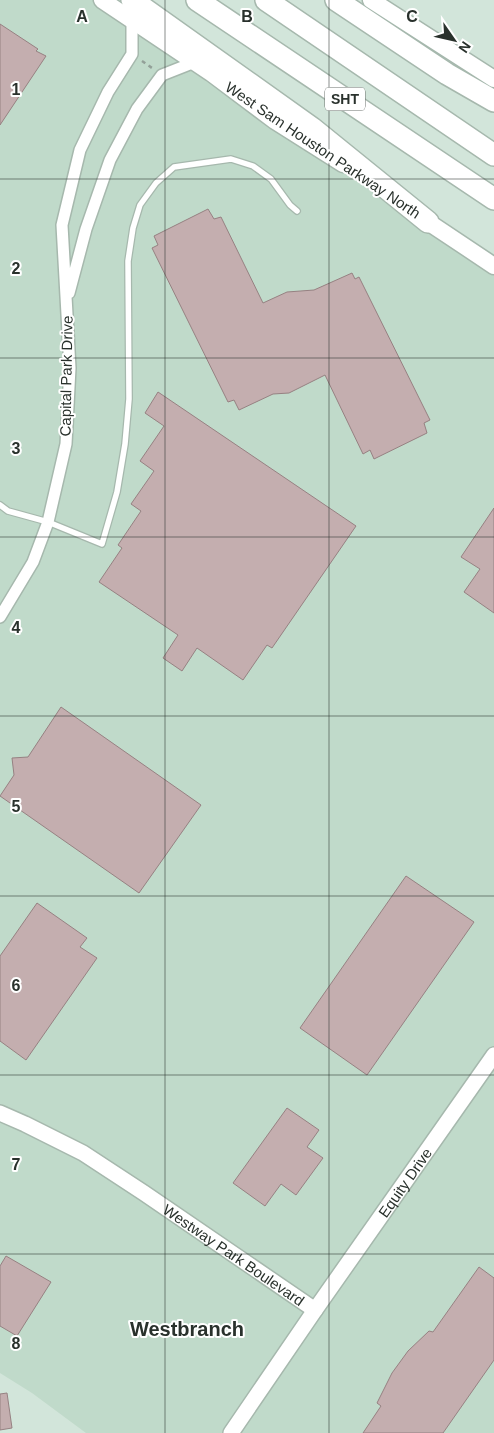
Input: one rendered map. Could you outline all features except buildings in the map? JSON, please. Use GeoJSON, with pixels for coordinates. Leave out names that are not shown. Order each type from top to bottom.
{"type":"FeatureCollection","features":[{"type":"Feature","properties":{"kind":"highway","name":"SHT"},"geometry":{"type":"LineString","coordinates":[[196,0],[494,199]]}},
{"type":"Feature","properties":{"kind":"highway","name":"SHT"},"geometry":{"type":"LineString","coordinates":[[266,0],[494,155]]}},
{"type":"Feature","properties":{"kind":"highway"},"geometry":{"type":"LineString","coordinates":[[336,0],[447,74],[494,101]]}},
{"type":"Feature","properties":{"kind":"highway"},"geometry":{"type":"LineString","coordinates":[[132,10],[312,128],[428,222]]}},
{"type":"Feature","properties":{"kind":"main road","name":"West Sam Houston Parkway North"},"geometry":{"type":"LineString","coordinates":[[102,0],[132,10],[195,62],[275,121],[340,162],[494,266]]}},
{"type":"Feature","properties":{"kind":"main road"},"geometry":{"type":"LineString","coordinates":[[371,0],[494,79]]}},
{"type":"Feature","properties":{"kind":"street","name":"Capital Park Drive"},"geometry":{"type":"LineString","coordinates":[[0,617],[33,562],[48,522],[66,444],[70,368],[62,226],[80,150],[108,92],[132,54],[132,10]]}},
{"type":"Feature","properties":{"kind":"street","name":"Capital Park Drive"},"geometry":{"type":"LineString","coordinates":[[67,302],[86,229],[110,160],[137,109],[162,75],[195,62]]}},
{"type":"Feature","properties":{"kind":"street","name":"Equity Drive"},"geometry":{"type":"LineString","coordinates":[[315,1310],[494,1055]]}},
{"type":"Feature","properties":{"kind":"street","name":"Westway Park Boulevard"},"geometry":{"type":"LineString","coordinates":[[0,1102],[25,1124]]}},
{"type":"Feature","properties":{"kind":"street","name":"Westway Park Boulevard"},"geometry":{"type":"LineString","coordinates":[[0,1113],[82,1153],[315,1310],[231,1433]]}},
{"type":"Feature","properties":{"kind":"lane"},"geometry":{"type":"LineString","coordinates":[[0,505],[8,511],[48,522],[102,544],[117,492],[125,444],[128,399],[128,261],[140,205],[156,183],[174,167],[231,159],[253,166],[271,179],[290,205],[297,211]]}},
{"type":"Feature","properties":{"kind":"path"},"geometry":{"type":"LineString","coordinates":[[138,58],[156,70]]}},
{"type":"Feature","properties":{"kind":"shaded area"},"geometry":{"type":"Polygon","coordinates":[[[0,0],[102,0],[494,266],[494,1433],[86,1433],[32,1393],[0,1373],[0,0]]]}},
{"type":"Feature","properties":{"kind":"district","name":"Westbranch"},"geometry":{"type":"Point","coordinates":[187,1329]}}]}
